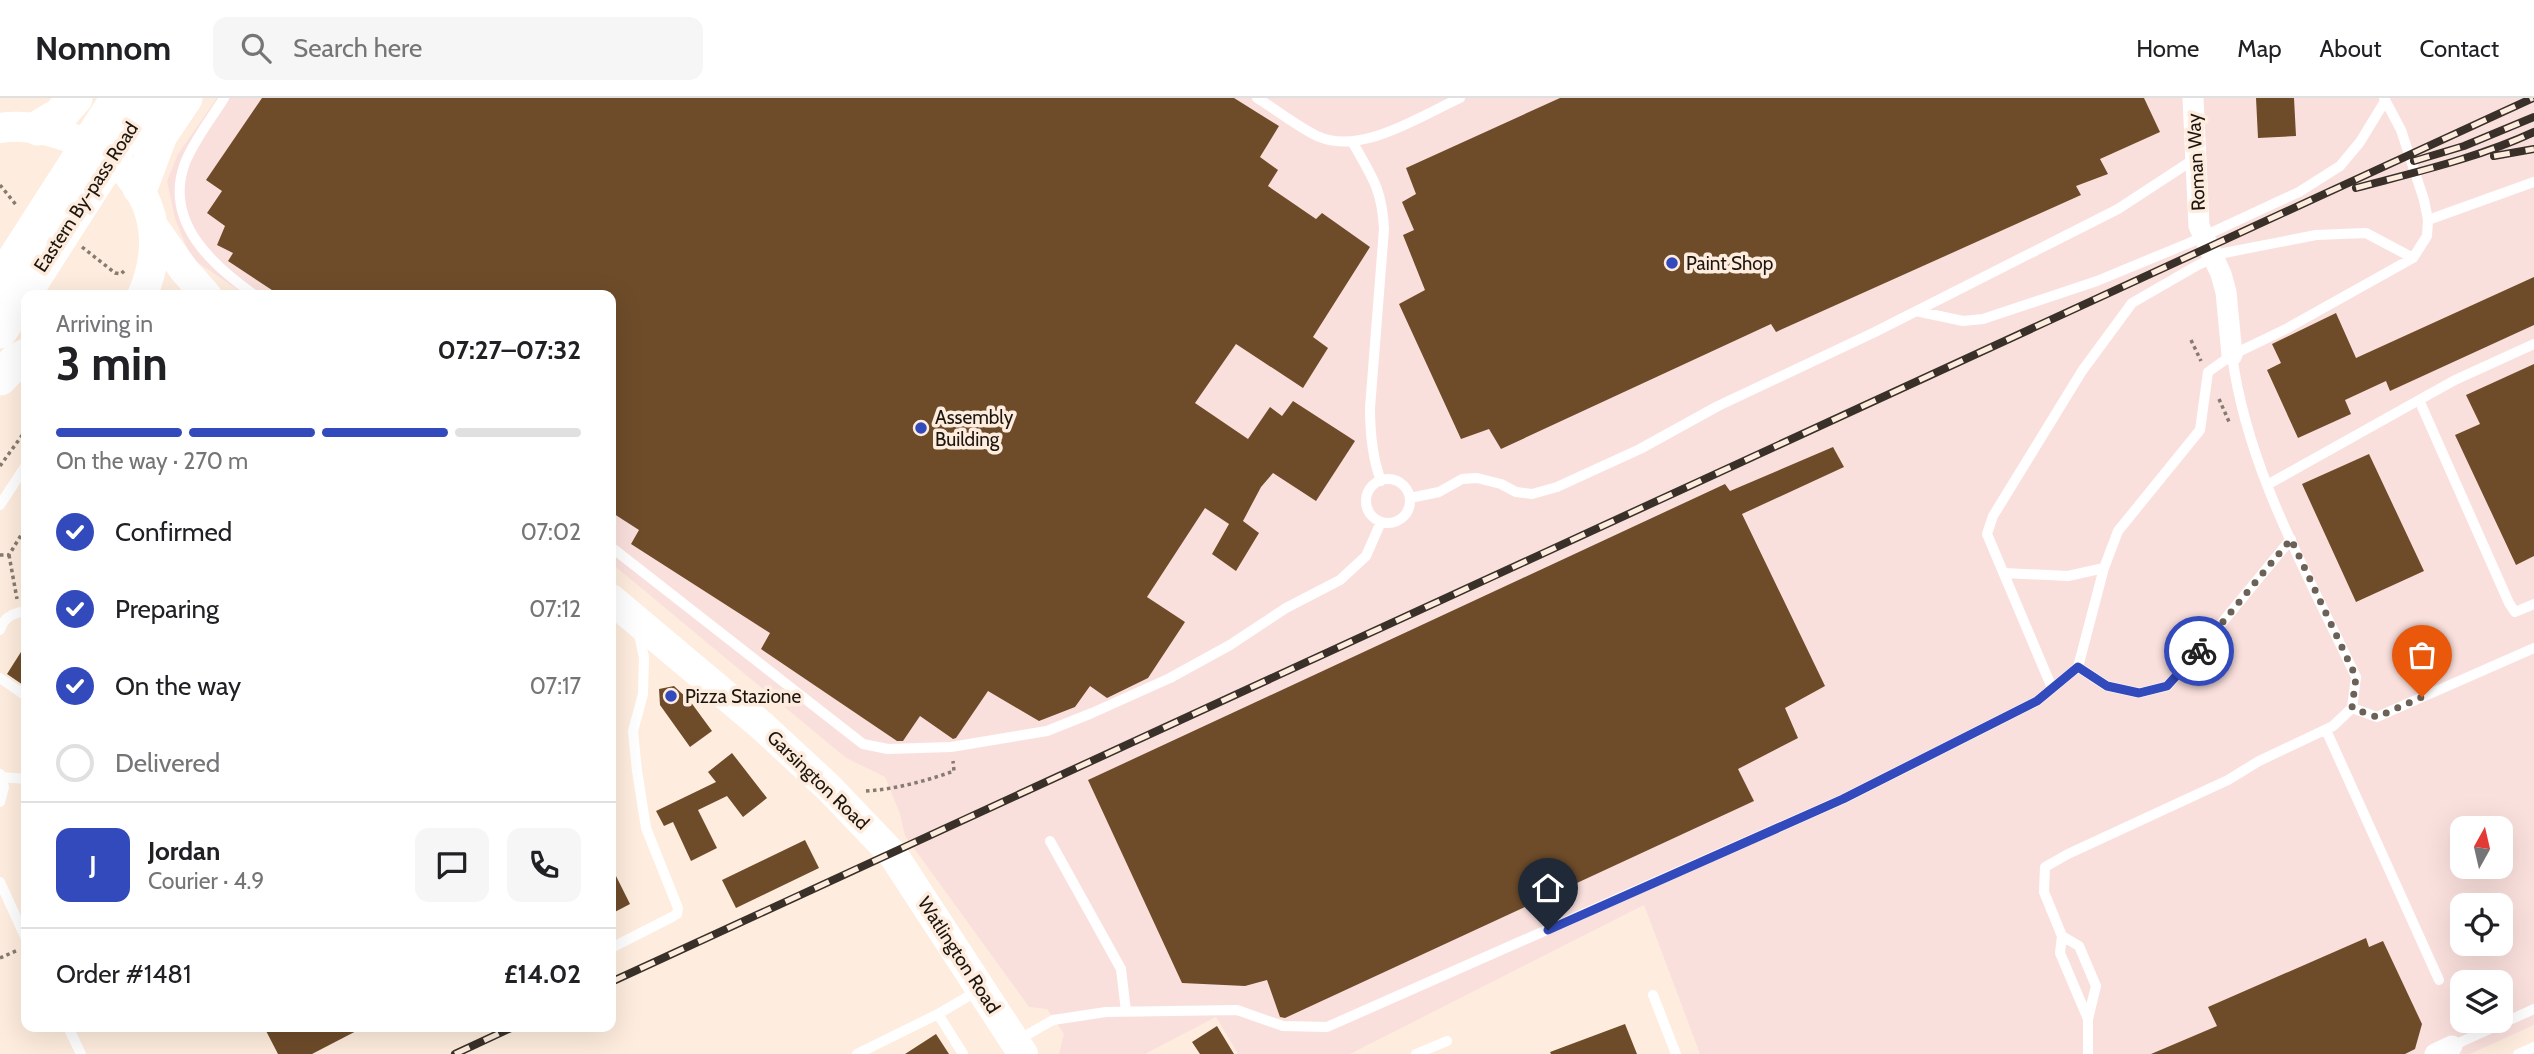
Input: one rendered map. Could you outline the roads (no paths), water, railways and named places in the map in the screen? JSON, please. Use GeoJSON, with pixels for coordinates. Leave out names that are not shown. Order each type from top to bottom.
{"type":"FeatureCollection","features":[{"type":"Feature","properties":{"kind":"highway"},"geometry":{"type":"LineString","coordinates":[[12,127],[60,115],[75,98]]}},
{"type":"Feature","properties":{"kind":"highway"},"geometry":{"type":"LineString","coordinates":[[140,188],[160,135],[185,98]]}},
{"type":"Feature","properties":{"kind":"highway","name":"Eastern By-pass Road"},"geometry":{"type":"LineString","coordinates":[[0,282],[130,103]]}},
{"type":"Feature","properties":{"kind":"highway","name":"Eastern By-pass Road"},"geometry":{"type":"LineString","coordinates":[[22,290],[130,103]]}},
{"type":"Feature","properties":{"kind":"highway","name":"Eastern By-pass Road"},"geometry":{"type":"LineString","coordinates":[[0,329],[21,292]]}},
{"type":"Feature","properties":{"kind":"highway"},"geometry":{"type":"LineString","coordinates":[[0,379],[21,359]]}},
{"type":"Feature","properties":{"kind":"main road"},"geometry":{"type":"LineString","coordinates":[[12,127],[80,140],[120,164],[140,188],[150,209],[155,229],[151,275],[145,290]]}},
{"type":"Feature","properties":{"kind":"main road"},"geometry":{"type":"LineString","coordinates":[[155,229],[184,270],[202,290]]}},
{"type":"Feature","properties":{"kind":"main road"},"geometry":{"type":"LineString","coordinates":[[0,329],[21,339]]}},
{"type":"Feature","properties":{"kind":"main road","name":"Garsington Road"},"geometry":{"type":"LineString","coordinates":[[616,604],[761,725],[829,788],[894,856]]}},
{"type":"Feature","properties":{"kind":"main road","name":"Watlington Road"},"geometry":{"type":"LineString","coordinates":[[894,856],[1019,1048]]}},
{"type":"Feature","properties":{"kind":"street","name":"Roman Way"},"geometry":{"type":"LineString","coordinates":[[2193,98],[2201,233]]}},
{"type":"Feature","properties":{"kind":"street"},"geometry":{"type":"LineString","coordinates":[[2201,233],[2221,274],[2226,292],[2232,355]]}},
{"type":"Feature","properties":{"kind":"lane"},"geometry":{"type":"LineString","coordinates":[[224,98],[185,163],[180,180],[180,200],[185,219],[208,258],[248,290]]}},
{"type":"Feature","properties":{"kind":"lane"},"geometry":{"type":"LineString","coordinates":[[1257,98],[1316,135],[1332,141],[1353,143],[1392,129],[1460,98]]}},
{"type":"Feature","properties":{"kind":"lane"},"geometry":{"type":"LineString","coordinates":[[1916,311],[1963,321],[1983,319],[2097,281],[2299,192],[2340,166],[2360,142],[2385,99]]}},
{"type":"Feature","properties":{"kind":"lane"},"geometry":{"type":"LineString","coordinates":[[1019,1048],[1053,1020],[1126,1011],[1237,1010],[1283,1026],[1327,1027],[1843,799],[2037,701],[2078,667],[2104,568],[2118,531],[2200,430],[2208,372],[2232,355],[2286,329],[2413,258],[2427,236],[2428,220],[2424,200],[2401,130],[2385,99]]}},
{"type":"Feature","properties":{"kind":"lane"},"geometry":{"type":"LineString","coordinates":[[1353,143],[1377,184],[1383,208],[1370,408],[1370,432],[1381,481]]}},
{"type":"Feature","properties":{"kind":"lane"},"geometry":{"type":"LineString","coordinates":[[1410,498],[1447,489],[1462,479],[1478,478],[1502,484],[1516,492],[1532,494],[1557,487],[1640,449],[1718,406],[1916,311],[2118,209],[2196,158]]}},
{"type":"Feature","properties":{"kind":"lane"},"geometry":{"type":"LineString","coordinates":[[2428,220],[2534,182]]}},
{"type":"Feature","properties":{"kind":"lane"},"geometry":{"type":"LineString","coordinates":[[2052,688],[1987,534],[1993,516],[2082,371],[2132,303],[2224,253],[2316,235],[2366,233],[2413,258]]}},
{"type":"Feature","properties":{"kind":"lane"},"geometry":{"type":"LineString","coordinates":[[2267,485],[2455,380],[2534,344]]}},
{"type":"Feature","properties":{"kind":"lane"},"geometry":{"type":"LineString","coordinates":[[2088,1019],[2060,953],[2062,936],[2044,892],[2045,867],[2326,730],[2352,708],[2356,677],[2267,485],[2236,383],[2232,355]]}},
{"type":"Feature","properties":{"kind":"lane"},"geometry":{"type":"LineString","coordinates":[[2419,400],[2509,603],[2515,612],[2534,604]]}},
{"type":"Feature","properties":{"kind":"lane"},"geometry":{"type":"LineString","coordinates":[[0,505],[21,473]]}},
{"type":"Feature","properties":{"kind":"lane"},"geometry":{"type":"LineString","coordinates":[[1381,481],[1400,482],[1410,498],[1409,509],[1402,518],[1392,523],[1381,522],[1370,514],[1366,501],[1370,489],[1381,481]]}},
{"type":"Feature","properties":{"kind":"lane"},"geometry":{"type":"LineString","coordinates":[[616,551],[863,744],[888,749],[951,747],[1047,731],[1170,678],[1230,645],[1286,608],[1340,580],[1366,556],[1381,522]]}},
{"type":"Feature","properties":{"kind":"lane"},"geometry":{"type":"LineString","coordinates":[[2078,667],[2107,686],[2139,693],[2167,686],[2291,539]]}},
{"type":"Feature","properties":{"kind":"lane"},"geometry":{"type":"LineString","coordinates":[[2004,573],[2068,576],[2104,568]]}},
{"type":"Feature","properties":{"kind":"lane"},"geometry":{"type":"LineString","coordinates":[[0,630],[10,615],[19,611]]}},
{"type":"Feature","properties":{"kind":"lane"},"geometry":{"type":"LineString","coordinates":[[616,945],[677,914],[678,908],[646,828],[637,771],[633,731],[643,694],[644,657],[637,622]]}},
{"type":"Feature","properties":{"kind":"lane"},"geometry":{"type":"LineString","coordinates":[[2352,708],[2377,717],[2534,648]]}},
{"type":"Feature","properties":{"kind":"lane"},"geometry":{"type":"LineString","coordinates":[[0,678],[21,693]]}},
{"type":"Feature","properties":{"kind":"lane"},"geometry":{"type":"LineString","coordinates":[[2326,730],[2439,980]]}},
{"type":"Feature","properties":{"kind":"lane"},"geometry":{"type":"LineString","coordinates":[[0,802],[4,787],[1,776],[21,778]]}},
{"type":"Feature","properties":{"kind":"lane"},"geometry":{"type":"LineString","coordinates":[[1050,841],[1121,969],[1126,1011]]}},
{"type":"Feature","properties":{"kind":"lane"},"geometry":{"type":"LineString","coordinates":[[0,882],[21,928]]}},
{"type":"Feature","properties":{"kind":"lane"},"geometry":{"type":"LineString","coordinates":[[2062,936],[2079,946],[2096,986],[2088,1019],[2088,1054]]}},
{"type":"Feature","properties":{"kind":"lane"},"geometry":{"type":"LineString","coordinates":[[857,1054],[938,1014],[981,989]]}},
{"type":"Feature","properties":{"kind":"lane"},"geometry":{"type":"LineString","coordinates":[[1653,995],[1676,1054]]}},
{"type":"Feature","properties":{"kind":"lane"},"geometry":{"type":"LineString","coordinates":[[2443,1050],[2534,1009]]}},
{"type":"Feature","properties":{"kind":"lane"},"geometry":{"type":"LineString","coordinates":[[938,1014],[963,1054]]}},
{"type":"Feature","properties":{"kind":"lane"},"geometry":{"type":"LineString","coordinates":[[70,1032],[81,1054]]}},
{"type":"Feature","properties":{"kind":"lane"},"geometry":{"type":"LineString","coordinates":[[1416,1054],[1447,1041]]}},
{"type":"Feature","properties":{"kind":"lane"},"geometry":{"type":"LineString","coordinates":[[2518,1054],[2534,1047]]}},
{"type":"Feature","properties":{"kind":"railway"},"geometry":{"type":"LineString","coordinates":[[616,980],[2533,98]]}},
{"type":"Feature","properties":{"kind":"railway"},"geometry":{"type":"LineString","coordinates":[[2414,161],[2464,146],[2534,117]]}},
{"type":"Feature","properties":{"kind":"railway"},"geometry":{"type":"LineString","coordinates":[[2356,188],[2469,157],[2534,132]]}},
{"type":"Feature","properties":{"kind":"railway"},"geometry":{"type":"LineString","coordinates":[[2494,156],[2534,149]]}},
{"type":"Feature","properties":{"kind":"railway"},"geometry":{"type":"LineString","coordinates":[[455,1054],[502,1032]]}},
{"type":"Feature","properties":{"kind":"place","name":"Paint Shop"},"geometry":{"type":"Point","coordinates":[1672,263]}},
{"type":"Feature","properties":{"kind":"place","name":"Assembly Building"},"geometry":{"type":"Point","coordinates":[921,428]}},
{"type":"Feature","properties":{"kind":"place","name":"Pizza Stazione"},"geometry":{"type":"Point","coordinates":[671,696]}}]}
